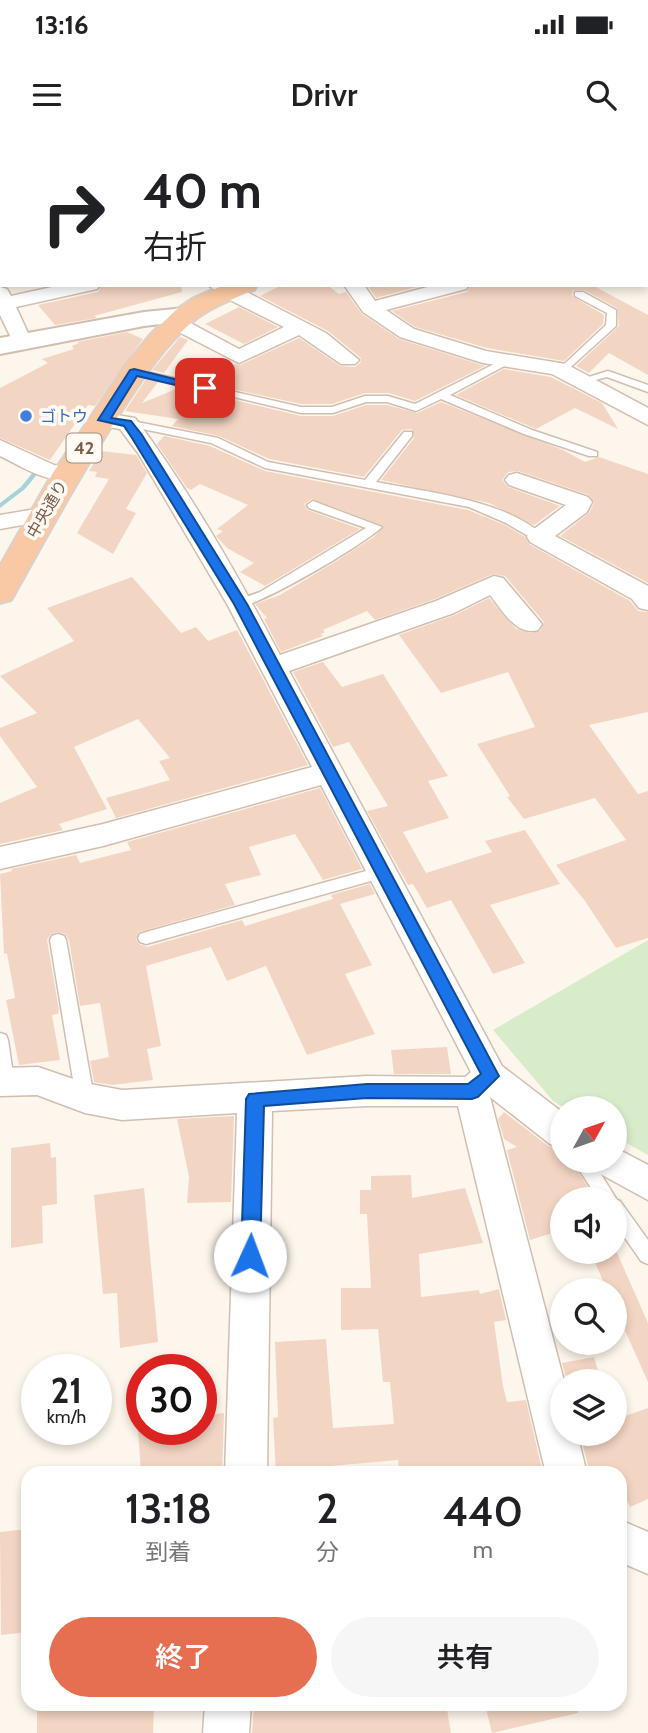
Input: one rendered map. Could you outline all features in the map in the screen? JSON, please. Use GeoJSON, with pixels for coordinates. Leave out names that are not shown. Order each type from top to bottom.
{"type":"FeatureCollection","features":[{"type":"Feature","properties":{"kind":"highway","name":"中央通り"},"geometry":{"type":"LineString","coordinates":[[0,593],[67,473],[116,422],[134,372],[181,319],[231,287]]}},
{"type":"Feature","properties":{"kind":"street"},"geometry":{"type":"LineString","coordinates":[[77,287],[3,298],[12,345],[144,319],[181,319],[239,357],[300,327]]}},
{"type":"Feature","properties":{"kind":"street"},"geometry":{"type":"LineString","coordinates":[[231,287],[330,344],[348,360]]}},
{"type":"Feature","properties":{"kind":"street"},"geometry":{"type":"LineString","coordinates":[[355,287],[370,308],[407,332],[483,357],[563,371],[584,380],[648,418]]}},
{"type":"Feature","properties":{"kind":"street"},"geometry":{"type":"LineString","coordinates":[[370,308],[451,287]]}},
{"type":"Feature","properties":{"kind":"street"},"geometry":{"type":"LineString","coordinates":[[116,422],[148,451],[240,604],[383,872],[481,1084],[565,1466]]}},
{"type":"Feature","properties":{"kind":"street"},"geometry":{"type":"LineString","coordinates":[[0,447],[49,471],[67,473]]}},
{"type":"Feature","properties":{"kind":"street"},"geometry":{"type":"LineString","coordinates":[[517,480],[580,502],[579,507],[538,537],[646,595]]}},
{"type":"Feature","properties":{"kind":"street"},"geometry":{"type":"LineString","coordinates":[[0,522],[42,515]]}},
{"type":"Feature","properties":{"kind":"street"},"geometry":{"type":"LineString","coordinates":[[274,667],[445,607],[494,584],[529,624]]}},
{"type":"Feature","properties":{"kind":"street"},"geometry":{"type":"LineString","coordinates":[[0,859],[103,835],[329,773]]}},
{"type":"Feature","properties":{"kind":"street"},"geometry":{"type":"LineString","coordinates":[[3,1082],[38,1081],[85,1098],[122,1105],[481,1084],[550,1126]]}},
{"type":"Feature","properties":{"kind":"street"},"geometry":{"type":"LineString","coordinates":[[246,1466],[255,1099]]}},
{"type":"Feature","properties":{"kind":"street"},"geometry":{"type":"LineString","coordinates":[[627,1171],[648,1184]]}},
{"type":"Feature","properties":{"kind":"street"},"geometry":{"type":"LineString","coordinates":[[627,1544],[648,1553]]}},
{"type":"Feature","properties":{"kind":"street"},"geometry":{"type":"LineString","coordinates":[[226,1733],[228,1711]]}},
{"type":"Feature","properties":{"kind":"lane"},"geometry":{"type":"LineString","coordinates":[[563,371],[611,326],[612,312],[579,294]]}},
{"type":"Feature","properties":{"kind":"lane"},"geometry":{"type":"LineString","coordinates":[[134,372],[301,410],[333,410],[365,399],[388,399],[416,408],[506,360]]}},
{"type":"Feature","properties":{"kind":"lane"},"geometry":{"type":"LineString","coordinates":[[584,380],[608,374],[648,389]]}},
{"type":"Feature","properties":{"kind":"lane"},"geometry":{"type":"LineString","coordinates":[[441,395],[528,432],[593,454]]}},
{"type":"Feature","properties":{"kind":"lane"},"geometry":{"type":"LineString","coordinates":[[116,422],[214,440],[265,464],[472,505],[510,520],[538,537]]}},
{"type":"Feature","properties":{"kind":"lane"},"geometry":{"type":"LineString","coordinates":[[369,483],[408,434]]}},
{"type":"Feature","properties":{"kind":"lane"},"geometry":{"type":"LineString","coordinates":[[240,604],[264,595],[376,527],[313,505]]}},
{"type":"Feature","properties":{"kind":"lane"},"geometry":{"type":"LineString","coordinates":[[146,938],[383,872]]}},
{"type":"Feature","properties":{"kind":"lane"},"geometry":{"type":"LineString","coordinates":[[58,940],[85,1098]]}},
{"type":"Feature","properties":{"kind":"lane"},"geometry":{"type":"LineString","coordinates":[[0,1040],[3,1082]]}},
{"type":"Feature","properties":{"kind":"lane"},"geometry":{"type":"LineString","coordinates":[[627,1226],[648,1255]]}},
{"type":"Feature","properties":{"kind":"green space"},"geometry":{"type":"Polygon","coordinates":[[[648,940],[648,1155],[627,1143],[627,1096],[550,1097],[493,1030],[648,940]]]}},
{"type":"Feature","properties":{"kind":"building"},"geometry":{"type":"Polygon","coordinates":[[[101,287],[181,287],[182,292],[94,316],[97,318],[55,325],[38,305],[98,292],[101,287]]]}},
{"type":"Feature","properties":{"kind":"building"},"geometry":{"type":"Polygon","coordinates":[[[278,287],[330,287],[339,294],[346,292],[362,314],[399,339],[485,366],[415,401],[389,393],[365,393],[332,404],[301,404],[196,381],[235,364],[240,365],[299,338],[340,366],[355,367],[361,362],[361,358],[328,331],[260,296],[278,287]]]}},
{"type":"Feature","properties":{"kind":"building"},"geometry":{"type":"Polygon","coordinates":[[[369,287],[417,287],[376,298],[369,287]]]}},
{"type":"Feature","properties":{"kind":"building"},"geometry":{"type":"Polygon","coordinates":[[[470,287],[596,287],[648,315],[648,375],[609,353],[589,373],[576,366],[619,326],[617,308],[584,290],[573,290],[572,296],[604,315],[603,324],[564,361],[487,348],[415,327],[392,311],[467,292],[470,287]]]}},
{"type":"Feature","properties":{"kind":"building"},"geometry":{"type":"Polygon","coordinates":[[[239,307],[278,327],[244,344],[205,324],[239,307]]]}},
{"type":"Feature","properties":{"kind":"building"},"geometry":{"type":"Polygon","coordinates":[[[127,332],[143,339],[95,406],[88,405],[50,460],[0,438],[0,388],[48,363],[42,359],[74,349],[72,346],[79,343],[77,342],[127,332]]]}},
{"type":"Feature","properties":{"kind":"building"},"geometry":{"type":"Polygon","coordinates":[[[180,337],[188,340],[164,373],[152,370],[180,337]]]}},
{"type":"Feature","properties":{"kind":"building"},"geometry":{"type":"Polygon","coordinates":[[[504,369],[551,377],[602,403],[618,429],[575,408],[536,429],[456,395],[504,369]]]}},
{"type":"Feature","properties":{"kind":"building"},"geometry":{"type":"Polygon","coordinates":[[[146,379],[158,382],[142,403],[181,387],[301,416],[333,416],[366,405],[387,405],[417,413],[441,402],[563,450],[585,462],[599,457],[648,474],[648,583],[560,536],[589,513],[594,503],[589,495],[518,471],[508,472],[502,480],[508,487],[560,506],[534,525],[489,503],[381,480],[414,438],[412,429],[402,430],[364,477],[269,459],[219,436],[172,426],[178,419],[125,411],[146,379]]]}},
{"type":"Feature","properties":{"kind":"building"},"geometry":{"type":"Polygon","coordinates":[[[164,436],[210,446],[265,471],[468,510],[505,525],[525,537],[529,544],[630,601],[638,611],[648,612],[648,712],[589,725],[638,794],[648,791],[648,938],[616,948],[585,901],[556,865],[626,840],[595,798],[524,819],[507,797],[510,796],[477,744],[535,727],[508,672],[441,693],[399,635],[455,615],[489,598],[515,628],[530,633],[540,631],[544,622],[505,576],[493,574],[435,599],[375,620],[367,611],[323,630],[323,636],[281,652],[264,619],[267,618],[255,604],[280,595],[335,562],[374,537],[384,526],[312,499],[304,504],[308,510],[360,529],[265,586],[240,572],[254,563],[227,548],[216,536],[223,531],[217,529],[248,505],[200,484],[191,490],[187,488],[157,444],[164,436]]]}},
{"type":"Feature","properties":{"kind":"building"},"geometry":{"type":"Polygon","coordinates":[[[101,451],[136,455],[147,473],[126,509],[136,513],[113,554],[77,533],[109,479],[95,477],[97,472],[89,471],[101,451]]]}},
{"type":"Feature","properties":{"kind":"building"},"geometry":{"type":"Polygon","coordinates":[[[132,577],[181,633],[196,627],[208,641],[237,630],[308,765],[116,818],[106,798],[170,780],[159,761],[170,758],[138,719],[74,747],[107,809],[59,824],[63,830],[0,844],[0,803],[37,787],[0,736],[0,728],[37,713],[0,676],[74,641],[47,608],[132,577]]]}},
{"type":"Feature","properties":{"kind":"building"},"geometry":{"type":"Polygon","coordinates":[[[323,662],[342,687],[383,674],[448,776],[428,781],[449,818],[403,832],[426,873],[492,852],[485,841],[525,830],[560,884],[490,905],[525,963],[493,974],[451,900],[427,908],[413,884],[408,885],[367,811],[388,806],[349,742],[333,747],[293,672],[323,662]]]}},
{"type":"Feature","properties":{"kind":"building"},"geometry":{"type":"Polygon","coordinates":[[[320,788],[362,869],[323,880],[295,834],[249,847],[261,875],[225,884],[235,905],[139,932],[136,939],[139,944],[147,947],[242,920],[245,926],[333,899],[331,895],[370,884],[375,894],[340,904],[372,965],[345,974],[375,1034],[307,1055],[266,966],[227,981],[211,947],[146,966],[161,1046],[147,1049],[153,1080],[112,1085],[94,1082],[90,1061],[109,1057],[100,1003],[80,1006],[69,940],[65,934],[57,932],[47,940],[59,1010],[58,1014],[52,1015],[60,1060],[19,1065],[6,1000],[15,998],[7,953],[4,954],[0,874],[12,871],[11,869],[76,855],[80,863],[131,850],[127,842],[320,788]]]}},
{"type":"Feature","properties":{"kind":"building"},"geometry":{"type":"Polygon","coordinates":[[[447,1047],[451,1074],[394,1074],[391,1050],[447,1047]]]}},
{"type":"Feature","properties":{"kind":"building"},"geometry":{"type":"Polygon","coordinates":[[[504,1112],[550,1147],[550,1173],[579,1173],[588,1187],[550,1187],[550,1234],[530,1240],[507,1150],[517,1147],[504,1139],[498,1119],[504,1112]]]}},
{"type":"Feature","properties":{"kind":"building"},"geometry":{"type":"Polygon","coordinates":[[[234,1116],[231,1202],[187,1203],[189,1177],[177,1119],[234,1116]]]}},
{"type":"Feature","properties":{"kind":"building"},"geometry":{"type":"Polygon","coordinates":[[[50,1143],[51,1158],[56,1157],[57,1204],[42,1206],[43,1243],[11,1248],[11,1148],[50,1143]]]}},
{"type":"Feature","properties":{"kind":"building"},"geometry":{"type":"Polygon","coordinates":[[[411,1175],[412,1198],[465,1188],[483,1243],[419,1254],[421,1297],[479,1290],[480,1294],[499,1289],[506,1320],[494,1322],[503,1386],[507,1402],[526,1400],[541,1466],[399,1466],[398,1460],[331,1466],[276,1466],[273,1418],[278,1417],[275,1342],[326,1339],[333,1428],[394,1424],[390,1382],[383,1382],[378,1329],[341,1330],[341,1288],[371,1288],[367,1214],[360,1214],[360,1190],[371,1190],[371,1176],[411,1175]]]}},
{"type":"Feature","properties":{"kind":"building"},"geometry":{"type":"Polygon","coordinates":[[[144,1188],[158,1342],[120,1348],[117,1293],[103,1294],[94,1195],[144,1188]]]}},
{"type":"Feature","properties":{"kind":"building"},"geometry":{"type":"Polygon","coordinates":[[[596,1264],[622,1264],[648,1323],[648,1382],[627,1335],[627,1278],[602,1278],[596,1264]]]}},
{"type":"Feature","properties":{"kind":"building"},"geometry":{"type":"Polygon","coordinates":[[[594,1357],[598,1369],[564,1369],[562,1363],[594,1357]]]}},
{"type":"Feature","properties":{"kind":"building"},"geometry":{"type":"Polygon","coordinates":[[[648,1408],[648,1499],[630,1507],[627,1501],[627,1466],[588,1466],[583,1446],[627,1446],[627,1415],[648,1408]]]}},
{"type":"Feature","properties":{"kind":"building"},"geometry":{"type":"Polygon","coordinates":[[[224,1413],[222,1466],[141,1466],[139,1445],[217,1445],[217,1414],[224,1413]]]}},
{"type":"Feature","properties":{"kind":"building"},"geometry":{"type":"Polygon","coordinates":[[[21,1530],[21,1633],[1,1635],[0,1532],[21,1530]]]}},
{"type":"Feature","properties":{"kind":"building"},"geometry":{"type":"Polygon","coordinates":[[[37,1711],[154,1711],[153,1733],[37,1733],[37,1711]]]}},
{"type":"Feature","properties":{"kind":"building"},"geometry":{"type":"Polygon","coordinates":[[[254,1711],[447,1711],[451,1733],[252,1733],[254,1711]]]}},
{"type":"Feature","properties":{"kind":"building"},"geometry":{"type":"Polygon","coordinates":[[[487,1711],[578,1711],[578,1713],[492,1733],[487,1711]]]}},
{"type":"Feature","properties":{"kind":"waterway"},"geometry":{"type":"LineString","coordinates":[[0,506],[23,488],[36,472]]}},
{"type":"Feature","properties":{"kind":"place","name":"ゴトウ"},"geometry":{"type":"Point","coordinates":[26,416]}},
{"type":"Feature","properties":{"kind":"route"},"geometry":{"type":"LineString","coordinates":[[205,388],[134,372],[104,420],[127,423],[138,437],[240,604],[491,1076],[472,1092],[367,1091],[255,1099],[250,1256]]}}]}
